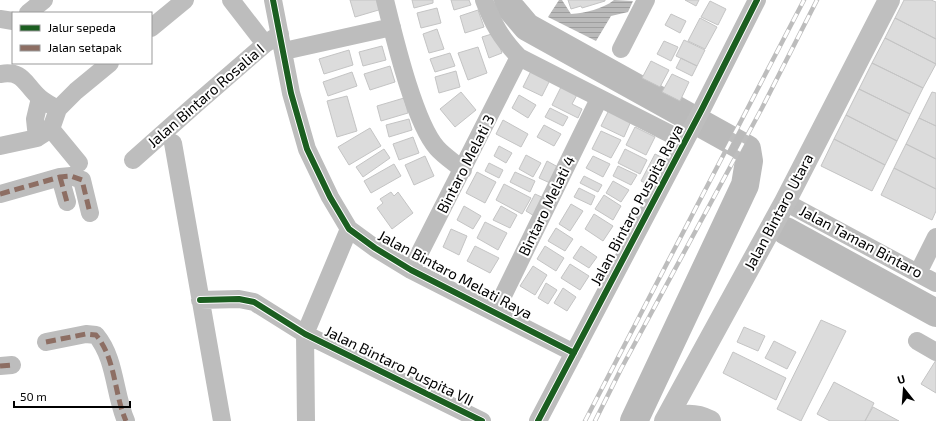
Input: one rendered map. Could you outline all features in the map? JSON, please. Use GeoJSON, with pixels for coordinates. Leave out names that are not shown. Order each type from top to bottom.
{"type":"FeatureCollection","features":[{"type":"Feature","properties":{"kind":"main road","name":"Jalan Bintaro Utara"},"geometry":{"type":"LineString","coordinates":[[665,421],[785,202],[889,0]]}},
{"type":"Feature","properties":{"kind":"main road"},"geometry":{"type":"LineString","coordinates":[[688,378],[694,399],[706,419]]}},
{"type":"Feature","properties":{"kind":"main road"},"geometry":{"type":"LineString","coordinates":[[668,421],[682,416],[706,419]]}},
{"type":"Feature","properties":{"kind":"street"},"geometry":{"type":"LineString","coordinates":[[29,12],[44,0]]}},
{"type":"Feature","properties":{"kind":"street"},"geometry":{"type":"LineString","coordinates":[[152,27],[185,0]]}},
{"type":"Feature","properties":{"kind":"street"},"geometry":{"type":"LineString","coordinates":[[231,0],[265,44]]}},
{"type":"Feature","properties":{"kind":"street","name":"Jalan Bintaro Melati Raya"},"geometry":{"type":"LineString","coordinates":[[273,0],[291,92],[307,149],[330,197],[349,229],[375,248],[411,270],[574,353]]}},
{"type":"Feature","properties":{"kind":"street"},"geometry":{"type":"LineString","coordinates":[[385,0],[418,114],[437,148],[464,170]]}},
{"type":"Feature","properties":{"kind":"street"},"geometry":{"type":"LineString","coordinates":[[484,0],[493,24],[505,43],[519,57],[599,99],[687,136]]}},
{"type":"Feature","properties":{"kind":"street"},"geometry":{"type":"LineString","coordinates":[[621,49],[646,0]]}},
{"type":"Feature","properties":{"kind":"street","name":"Jalan Bintaro Puspita Raya"},"geometry":{"type":"LineString","coordinates":[[538,421],[757,0]]}},
{"type":"Feature","properties":{"kind":"street"},"geometry":{"type":"LineString","coordinates":[[0,19],[12,21]]}},
{"type":"Feature","properties":{"kind":"street"},"geometry":{"type":"LineString","coordinates":[[282,42],[392,27]]}},
{"type":"Feature","properties":{"kind":"street","name":"Jalan Bintaro Rosalia I"},"geometry":{"type":"LineString","coordinates":[[133,160],[265,44],[282,42]]}},
{"type":"Feature","properties":{"kind":"street","name":"Bintaro Melati 3"},"geometry":{"type":"LineString","coordinates":[[411,270],[464,170],[519,57]]}},
{"type":"Feature","properties":{"kind":"street"},"geometry":{"type":"LineString","coordinates":[[0,146],[44,134],[58,109],[76,91],[109,64]]}},
{"type":"Feature","properties":{"kind":"street"},"geometry":{"type":"LineString","coordinates":[[0,74],[14,72],[20,75],[40,98],[58,109]]}},
{"type":"Feature","properties":{"kind":"street"},"geometry":{"type":"LineString","coordinates":[[40,98],[35,119],[44,134],[79,163]]}},
{"type":"Feature","properties":{"kind":"street","name":"Bintaro Melati 4"},"geometry":{"type":"LineString","coordinates":[[495,312],[599,99]]}},
{"type":"Feature","properties":{"kind":"street","name":"Jalan Bintaro Rosalia I"},"geometry":{"type":"LineString","coordinates":[[173,143],[222,421]]}},
{"type":"Feature","properties":{"kind":"street"},"geometry":{"type":"LineString","coordinates":[[0,194],[60,177],[72,176],[82,180],[90,213]]}},
{"type":"Feature","properties":{"kind":"street"},"geometry":{"type":"LineString","coordinates":[[60,177],[67,202]]}},
{"type":"Feature","properties":{"kind":"street","name":"Jalan Taman Bintaro"},"geometry":{"type":"LineString","coordinates":[[785,202],[936,283]]}},
{"type":"Feature","properties":{"kind":"street"},"geometry":{"type":"LineString","coordinates":[[306,421],[305,334],[349,229]]}},
{"type":"Feature","properties":{"kind":"street"},"geometry":{"type":"LineString","coordinates":[[918,273],[936,237]]}},
{"type":"Feature","properties":{"kind":"street","name":"Jalan Bintaro Puspita VII"},"geometry":{"type":"LineString","coordinates":[[200,300],[239,299],[254,302],[305,334],[482,421]]}},
{"type":"Feature","properties":{"kind":"street"},"geometry":{"type":"LineString","coordinates":[[46,342],[80,334],[96,335],[107,354],[121,410],[126,421]]}},
{"type":"Feature","properties":{"kind":"street"},"geometry":{"type":"LineString","coordinates":[[917,341],[936,352]]}},
{"type":"Feature","properties":{"kind":"shaded area"},"geometry":{"type":"Polygon","coordinates":[[[559,0],[562,0],[571,14],[594,10],[605,6],[614,0],[633,1],[628,12],[611,16],[596,41],[548,17],[559,0]]]}},
{"type":"Feature","properties":{"kind":"building"},"geometry":{"type":"Polygon","coordinates":[[[350,0],[379,0],[382,9],[355,17],[350,0]]]}},
{"type":"Feature","properties":{"kind":"building"},"geometry":{"type":"Polygon","coordinates":[[[412,0],[433,0],[433,3],[414,8],[412,0]]]}},
{"type":"Feature","properties":{"kind":"building"},"geometry":{"type":"Polygon","coordinates":[[[451,0],[469,0],[471,5],[454,10],[451,0]]]}},
{"type":"Feature","properties":{"kind":"building"},"geometry":{"type":"Polygon","coordinates":[[[568,0],[605,1],[582,8],[581,6],[571,9],[568,0]]]}},
{"type":"Feature","properties":{"kind":"building"},"geometry":{"type":"Polygon","coordinates":[[[685,0],[699,0],[696,6],[685,0]]]}},
{"type":"Feature","properties":{"kind":"building"},"geometry":{"type":"Polygon","coordinates":[[[904,0],[931,0],[936,2],[936,39],[895,18],[904,0]]]}},
{"type":"Feature","properties":{"kind":"building"},"geometry":{"type":"Polygon","coordinates":[[[710,1],[726,9],[718,25],[701,17],[710,1]]]}},
{"type":"Feature","properties":{"kind":"building"},"geometry":{"type":"Polygon","coordinates":[[[437,8],[441,23],[421,28],[417,13],[437,8]]]}},
{"type":"Feature","properties":{"kind":"building"},"geometry":{"type":"Polygon","coordinates":[[[478,10],[484,27],[465,33],[460,16],[478,10]]]}},
{"type":"Feature","properties":{"kind":"building"},"geometry":{"type":"Polygon","coordinates":[[[671,14],[686,21],[680,33],[665,25],[671,14]]]}},
{"type":"Feature","properties":{"kind":"building"},"geometry":{"type":"Polygon","coordinates":[[[700,18],[717,27],[705,49],[688,41],[700,18]]]}},
{"type":"Feature","properties":{"kind":"building"},"geometry":{"type":"Polygon","coordinates":[[[895,18],[936,39],[936,64],[885,38],[895,18]]]}},
{"type":"Feature","properties":{"kind":"building"},"geometry":{"type":"Polygon","coordinates":[[[437,29],[444,49],[429,53],[423,34],[437,29]]]}},
{"type":"Feature","properties":{"kind":"building"},"geometry":{"type":"Polygon","coordinates":[[[495,33],[502,53],[489,58],[482,37],[495,33]]]}},
{"type":"Feature","properties":{"kind":"building"},"geometry":{"type":"Polygon","coordinates":[[[885,38],[936,64],[923,88],[872,63],[885,38]]]}},
{"type":"Feature","properties":{"kind":"building"},"geometry":{"type":"Polygon","coordinates":[[[684,40],[705,50],[697,66],[676,56],[684,40]]]}},
{"type":"Feature","properties":{"kind":"building"},"geometry":{"type":"Polygon","coordinates":[[[664,41],[678,47],[671,61],[657,54],[664,41]]]}},
{"type":"Feature","properties":{"kind":"building"},"geometry":{"type":"Polygon","coordinates":[[[382,46],[386,60],[363,66],[359,52],[382,46]]]}},
{"type":"Feature","properties":{"kind":"building"},"geometry":{"type":"Polygon","coordinates":[[[478,47],[487,73],[468,80],[458,53],[478,47]]]}},
{"type":"Feature","properties":{"kind":"building"},"geometry":{"type":"Polygon","coordinates":[[[349,50],[353,65],[324,74],[319,59],[349,50]]]}},
{"type":"Feature","properties":{"kind":"building"},"geometry":{"type":"Polygon","coordinates":[[[450,53],[455,66],[435,72],[430,59],[450,53]]]}},
{"type":"Feature","properties":{"kind":"building"},"geometry":{"type":"Polygon","coordinates":[[[681,58],[697,66],[692,76],[676,68],[681,58]]]}},
{"type":"Feature","properties":{"kind":"building"},"geometry":{"type":"Polygon","coordinates":[[[651,61],[669,70],[660,87],[642,78],[651,61]]]}},
{"type":"Feature","properties":{"kind":"building"},"geometry":{"type":"Polygon","coordinates":[[[872,63],[923,88],[910,114],[859,89],[872,63]]]}},
{"type":"Feature","properties":{"kind":"building"},"geometry":{"type":"Polygon","coordinates":[[[390,66],[395,82],[370,90],[364,74],[390,66]]]}},
{"type":"Feature","properties":{"kind":"building"},"geometry":{"type":"Polygon","coordinates":[[[456,71],[460,87],[439,93],[435,77],[456,71]]]}},
{"type":"Feature","properties":{"kind":"building"},"geometry":{"type":"Polygon","coordinates":[[[531,71],[550,80],[542,96],[523,87],[531,71]]]}},
{"type":"Feature","properties":{"kind":"building"},"geometry":{"type":"Polygon","coordinates":[[[352,72],[357,86],[328,96],[323,82],[352,72]]]}},
{"type":"Feature","properties":{"kind":"building"},"geometry":{"type":"Polygon","coordinates":[[[672,74],[689,82],[680,101],[662,92],[672,74]]]}},
{"type":"Feature","properties":{"kind":"building"},"geometry":{"type":"Polygon","coordinates":[[[562,85],[578,93],[572,104],[582,109],[578,118],[552,105],[562,85]]]}},
{"type":"Feature","properties":{"kind":"building"},"geometry":{"type":"Polygon","coordinates":[[[859,89],[910,114],[897,141],[846,115],[859,89]]]}},
{"type":"Feature","properties":{"kind":"building"},"geometry":{"type":"Polygon","coordinates":[[[461,92],[476,110],[455,127],[440,109],[461,92]]]}},
{"type":"Feature","properties":{"kind":"building"},"geometry":{"type":"Polygon","coordinates":[[[932,92],[936,93],[936,126],[919,118],[932,92]]]}},
{"type":"Feature","properties":{"kind":"building"},"geometry":{"type":"Polygon","coordinates":[[[519,95],[536,105],[528,118],[512,108],[519,95]]]}},
{"type":"Feature","properties":{"kind":"building"},"geometry":{"type":"Polygon","coordinates":[[[347,96],[357,131],[337,137],[327,101],[347,96]]]}},
{"type":"Feature","properties":{"kind":"building"},"geometry":{"type":"Polygon","coordinates":[[[404,98],[408,113],[381,121],[377,106],[404,98]]]}},
{"type":"Feature","properties":{"kind":"building"},"geometry":{"type":"Polygon","coordinates":[[[550,108],[568,117],[563,126],[545,117],[550,108]]]}},
{"type":"Feature","properties":{"kind":"building"},"geometry":{"type":"Polygon","coordinates":[[[609,110],[631,121],[624,137],[601,126],[609,110]]]}},
{"type":"Feature","properties":{"kind":"building"},"geometry":{"type":"Polygon","coordinates":[[[846,115],[897,141],[885,165],[834,139],[846,115]]]}},
{"type":"Feature","properties":{"kind":"building"},"geometry":{"type":"Polygon","coordinates":[[[919,118],[936,126],[936,159],[906,144],[919,118]]]}},
{"type":"Feature","properties":{"kind":"building"},"geometry":{"type":"Polygon","coordinates":[[[409,119],[412,130],[389,137],[386,125],[409,119]]]}},
{"type":"Feature","properties":{"kind":"building"},"geometry":{"type":"Polygon","coordinates":[[[503,120],[528,134],[521,147],[496,134],[503,120]]]}},
{"type":"Feature","properties":{"kind":"building"},"geometry":{"type":"Polygon","coordinates":[[[544,125],[561,134],[554,146],[537,137],[544,125]]]}},
{"type":"Feature","properties":{"kind":"building"},"geometry":{"type":"Polygon","coordinates":[[[635,127],[655,137],[646,155],[626,145],[635,127]]]}},
{"type":"Feature","properties":{"kind":"building"},"geometry":{"type":"Polygon","coordinates":[[[370,128],[381,146],[349,165],[338,147],[370,128]]]}},
{"type":"Feature","properties":{"kind":"building"},"geometry":{"type":"Polygon","coordinates":[[[601,131],[621,140],[611,158],[592,149],[601,131]]]}},
{"type":"Feature","properties":{"kind":"building"},"geometry":{"type":"Polygon","coordinates":[[[413,137],[419,153],[399,160],[393,144],[413,137]]]}},
{"type":"Feature","properties":{"kind":"building"},"geometry":{"type":"Polygon","coordinates":[[[834,139],[885,165],[872,191],[821,166],[834,139]]]}},
{"type":"Feature","properties":{"kind":"building"},"geometry":{"type":"Polygon","coordinates":[[[906,144],[936,159],[936,189],[894,168],[906,144]]]}},
{"type":"Feature","properties":{"kind":"building"},"geometry":{"type":"Polygon","coordinates":[[[499,146],[512,153],[506,163],[494,156],[499,146]]]}},
{"type":"Feature","properties":{"kind":"building"},"geometry":{"type":"Polygon","coordinates":[[[384,149],[390,158],[363,177],[356,167],[384,149]]]}},
{"type":"Feature","properties":{"kind":"building"},"geometry":{"type":"Polygon","coordinates":[[[625,149],[647,160],[640,174],[618,163],[625,149]]]}},
{"type":"Feature","properties":{"kind":"building"},"geometry":{"type":"Polygon","coordinates":[[[655,154],[665,159],[651,186],[641,181],[655,154]]]}},
{"type":"Feature","properties":{"kind":"building"},"geometry":{"type":"Polygon","coordinates":[[[526,155],[541,163],[533,177],[519,169],[526,155]]]}},
{"type":"Feature","properties":{"kind":"building"},"geometry":{"type":"Polygon","coordinates":[[[425,156],[434,176],[414,185],[405,165],[425,156]]]}},
{"type":"Feature","properties":{"kind":"building"},"geometry":{"type":"Polygon","coordinates":[[[593,156],[610,164],[603,177],[586,168],[593,156]]]}},
{"type":"Feature","properties":{"kind":"building"},"geometry":{"type":"Polygon","coordinates":[[[547,161],[558,167],[550,183],[539,178],[547,161]]]}},
{"type":"Feature","properties":{"kind":"building"},"geometry":{"type":"Polygon","coordinates":[[[489,163],[503,170],[499,178],[485,171],[489,163]]]}},
{"type":"Feature","properties":{"kind":"building"},"geometry":{"type":"Polygon","coordinates":[[[394,164],[401,176],[371,193],[364,181],[394,164]]]}},
{"type":"Feature","properties":{"kind":"building"},"geometry":{"type":"Polygon","coordinates":[[[618,166],[637,175],[631,185],[613,176],[618,166]]]}},
{"type":"Feature","properties":{"kind":"building"},"geometry":{"type":"Polygon","coordinates":[[[894,168],[936,189],[936,211],[932,220],[881,195],[894,168]]]}},
{"type":"Feature","properties":{"kind":"building"},"geometry":{"type":"Polygon","coordinates":[[[477,172],[496,182],[485,203],[466,193],[477,172]]]}},
{"type":"Feature","properties":{"kind":"building"},"geometry":{"type":"Polygon","coordinates":[[[515,172],[535,181],[530,192],[510,182],[515,172]]]}},
{"type":"Feature","properties":{"kind":"building"},"geometry":{"type":"Polygon","coordinates":[[[584,176],[602,185],[598,192],[580,183],[584,176]]]}},
{"type":"Feature","properties":{"kind":"building"},"geometry":{"type":"Polygon","coordinates":[[[613,181],[629,190],[621,202],[606,193],[613,181]]]}},
{"type":"Feature","properties":{"kind":"building"},"geometry":{"type":"Polygon","coordinates":[[[504,184],[531,198],[522,214],[496,200],[504,184]]]}},
{"type":"Feature","properties":{"kind":"building"},"geometry":{"type":"Polygon","coordinates":[[[579,188],[595,196],[591,205],[574,197],[579,188]]]}},
{"type":"Feature","properties":{"kind":"building"},"geometry":{"type":"Polygon","coordinates":[[[391,192],[394,196],[398,192],[413,213],[392,229],[377,208],[383,203],[380,199],[391,192]]]}},
{"type":"Feature","properties":{"kind":"building"},"geometry":{"type":"Polygon","coordinates":[[[535,194],[546,199],[536,217],[526,211],[535,194]]]}},
{"type":"Feature","properties":{"kind":"building"},"geometry":{"type":"Polygon","coordinates":[[[604,195],[621,206],[613,220],[595,209],[604,195]]]}},
{"type":"Feature","properties":{"kind":"building"},"geometry":{"type":"Polygon","coordinates":[[[571,204],[583,211],[570,231],[559,224],[571,204]]]}},
{"type":"Feature","properties":{"kind":"building"},"geometry":{"type":"Polygon","coordinates":[[[464,206],[481,216],[473,229],[457,220],[464,206]]]}},
{"type":"Feature","properties":{"kind":"building"},"geometry":{"type":"Polygon","coordinates":[[[501,206],[517,215],[510,228],[493,220],[501,206]]]}},
{"type":"Feature","properties":{"kind":"building"},"geometry":{"type":"Polygon","coordinates":[[[594,214],[613,226],[603,241],[585,229],[594,214]]]}},
{"type":"Feature","properties":{"kind":"building"},"geometry":{"type":"Polygon","coordinates":[[[485,222],[507,233],[498,250],[477,238],[485,222]]]}},
{"type":"Feature","properties":{"kind":"building"},"geometry":{"type":"Polygon","coordinates":[[[556,228],[573,239],[565,251],[548,241],[556,228]]]}},
{"type":"Feature","properties":{"kind":"building"},"geometry":{"type":"Polygon","coordinates":[[[451,229],[467,236],[459,255],[443,247],[451,229]]]}},
{"type":"Feature","properties":{"kind":"building"},"geometry":{"type":"Polygon","coordinates":[[[475,246],[499,258],[490,273],[467,261],[475,246]]]}},
{"type":"Feature","properties":{"kind":"building"},"geometry":{"type":"Polygon","coordinates":[[[545,246],[564,258],[556,271],[537,259],[545,246]]]}},
{"type":"Feature","properties":{"kind":"building"},"geometry":{"type":"Polygon","coordinates":[[[581,246],[597,257],[589,268],[573,258],[581,246]]]}},
{"type":"Feature","properties":{"kind":"building"},"geometry":{"type":"Polygon","coordinates":[[[570,264],[589,276],[580,290],[561,278],[570,264]]]}},
{"type":"Feature","properties":{"kind":"building"},"geometry":{"type":"Polygon","coordinates":[[[533,266],[547,275],[535,295],[520,286],[533,266]]]}},
{"type":"Feature","properties":{"kind":"building"},"geometry":{"type":"Polygon","coordinates":[[[546,283],[557,290],[548,304],[538,298],[546,283]]]}},
{"type":"Feature","properties":{"kind":"building"},"geometry":{"type":"Polygon","coordinates":[[[563,288],[576,297],[567,311],[554,303],[563,288]]]}},
{"type":"Feature","properties":{"kind":"building"},"geometry":{"type":"Polygon","coordinates":[[[821,320],[846,331],[801,421],[777,409],[821,320]]]}},
{"type":"Feature","properties":{"kind":"building"},"geometry":{"type":"Polygon","coordinates":[[[744,327],[765,336],[758,351],[737,342],[744,327]]]}},
{"type":"Feature","properties":{"kind":"building"},"geometry":{"type":"Polygon","coordinates":[[[774,341],[796,352],[787,369],[765,358],[774,341]]]}},
{"type":"Feature","properties":{"kind":"building"},"geometry":{"type":"Polygon","coordinates":[[[733,352],[786,378],[776,400],[723,373],[733,352]]]}},
{"type":"Feature","properties":{"kind":"building"},"geometry":{"type":"Polygon","coordinates":[[[936,360],[936,393],[921,384],[936,360]]]}},
{"type":"Feature","properties":{"kind":"building"},"geometry":{"type":"Polygon","coordinates":[[[834,382],[874,403],[865,421],[830,421],[817,414],[834,382]]]}},
{"type":"Feature","properties":{"kind":"building"},"geometry":{"type":"Polygon","coordinates":[[[873,407],[899,421],[865,421],[873,407]]]}},
{"type":"Feature","properties":{"kind":"waterway"},"geometry":{"type":"LineString","coordinates":[[508,0],[510,7],[527,27],[747,149],[749,161],[745,185],[634,421]]}},
{"type":"Feature","properties":{"kind":"waterway"},"geometry":{"type":"LineString","coordinates":[[786,231],[936,313]]}},
{"type":"Feature","properties":{"kind":"railway"},"geometry":{"type":"LineString","coordinates":[[585,421],[804,0]]}},
{"type":"Feature","properties":{"kind":"railway"},"geometry":{"type":"LineString","coordinates":[[595,421],[621,369],[762,108],[817,0]]}},
{"type":"Feature","properties":{"kind":"marked path"},"geometry":{"type":"LineString","coordinates":[[0,194],[60,177],[71,176],[82,180],[90,213]]}},
{"type":"Feature","properties":{"kind":"marked path"},"geometry":{"type":"LineString","coordinates":[[60,177],[67,202]]}},
{"type":"Feature","properties":{"kind":"marked path"},"geometry":{"type":"LineString","coordinates":[[46,342],[86,334],[96,335],[103,344],[111,366],[119,400],[126,421]]}},
{"type":"Feature","properties":{"kind":"marked path"},"geometry":{"type":"LineString","coordinates":[[0,366],[12,365]]}},
{"type":"Feature","properties":{"kind":"cycle path"},"geometry":{"type":"LineString","coordinates":[[273,0],[291,93],[307,149],[330,197],[349,229],[375,248],[411,270],[574,353]]}},
{"type":"Feature","properties":{"kind":"cycle path"},"geometry":{"type":"LineString","coordinates":[[538,421],[702,109],[757,0]]}},
{"type":"Feature","properties":{"kind":"cycle path"},"geometry":{"type":"LineString","coordinates":[[200,300],[239,299],[254,302],[305,334],[482,421]]}}]}
